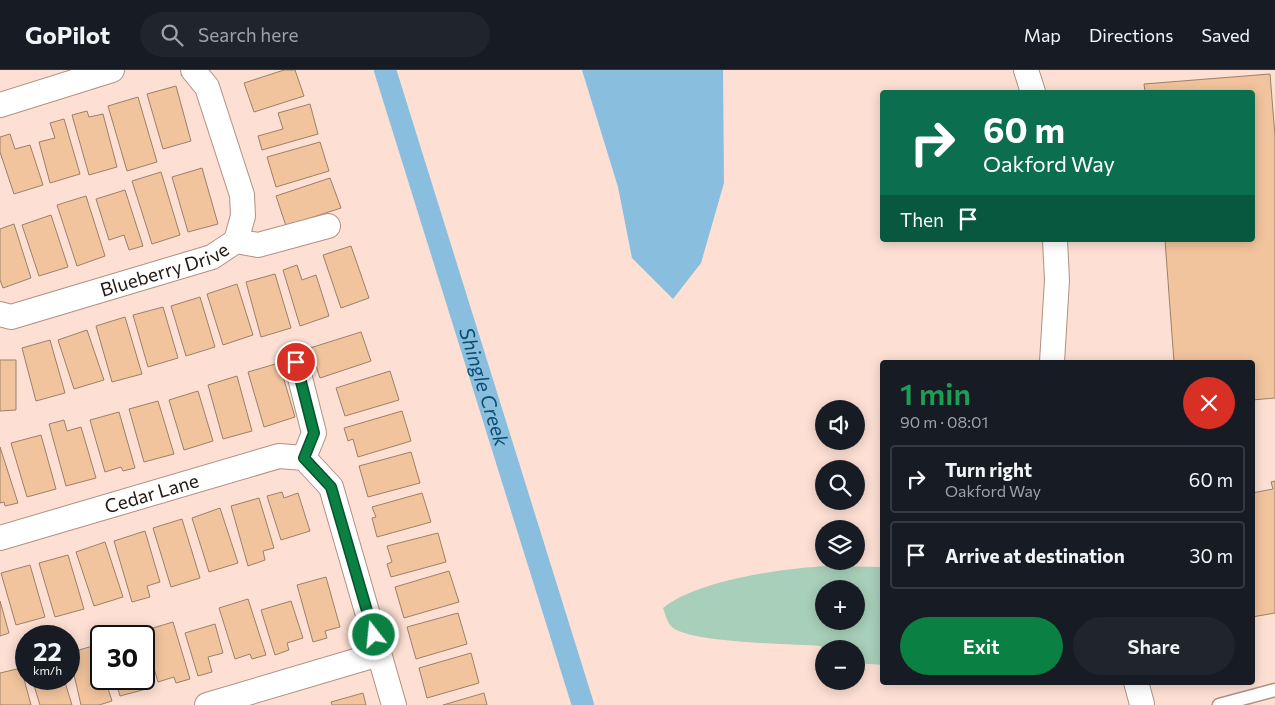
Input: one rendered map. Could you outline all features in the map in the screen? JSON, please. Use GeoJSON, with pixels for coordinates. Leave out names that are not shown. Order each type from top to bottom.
{"type":"FeatureCollection","features":[{"type":"Feature","properties":{"kind":"street"},"geometry":{"type":"LineString","coordinates":[[0,105],[112,70]]}},
{"type":"Feature","properties":{"kind":"street"},"geometry":{"type":"LineString","coordinates":[[193,70],[207,87],[242,195],[243,216],[236,241]]}},
{"type":"Feature","properties":{"kind":"street"},"geometry":{"type":"LineString","coordinates":[[1026,70],[1032,90]]}},
{"type":"Feature","properties":{"kind":"street","name":"Blueberry Drive"},"geometry":{"type":"LineString","coordinates":[[0,314],[11,317],[212,257],[236,241],[258,246],[328,226]]}},
{"type":"Feature","properties":{"kind":"street"},"geometry":{"type":"LineString","coordinates":[[1052,360],[1057,280],[1055,242]]}},
{"type":"Feature","properties":{"kind":"street"},"geometry":{"type":"LineString","coordinates":[[296,362],[314,433],[304,458],[331,487],[394,705]]}},
{"type":"Feature","properties":{"kind":"street","name":"Cedar Lane"},"geometry":{"type":"LineString","coordinates":[[0,538],[279,456],[304,458]]}},
{"type":"Feature","properties":{"kind":"street"},"geometry":{"type":"LineString","coordinates":[[207,705],[379,654]]}},
{"type":"Feature","properties":{"kind":"lane"},"geometry":{"type":"LineString","coordinates":[[1219,705],[1275,690]]}},
{"type":"Feature","properties":{"kind":"green space"},"geometry":{"type":"Polygon","coordinates":[[[815,567],[815,570],[865,570],[865,567],[880,567],[880,665],[865,664],[865,640],[815,640],[815,646],[741,642],[680,632],[671,626],[667,620],[663,608],[678,598],[719,583],[766,573],[815,567]]]}},
{"type":"Feature","properties":{"kind":"water"},"geometry":{"type":"Polygon","coordinates":[[[582,70],[723,70],[724,183],[701,263],[673,299],[632,258],[618,187],[582,70]]]}},
{"type":"Feature","properties":{"kind":"building"},"geometry":{"type":"Polygon","coordinates":[[[284,70],[295,70],[304,96],[254,112],[244,83],[284,70]]]}},
{"type":"Feature","properties":{"kind":"building"},"geometry":{"type":"Polygon","coordinates":[[[1270,74],[1275,136],[1275,398],[1255,400],[1255,360],[1174,360],[1165,242],[1255,242],[1255,90],[1145,90],[1144,84],[1270,74]]]}},
{"type":"Feature","properties":{"kind":"building"},"geometry":{"type":"Polygon","coordinates":[[[176,86],[191,141],[163,149],[147,94],[176,86]]]}},
{"type":"Feature","properties":{"kind":"building"},"geometry":{"type":"Polygon","coordinates":[[[138,97],[157,162],[127,171],[108,106],[138,97]]]}},
{"type":"Feature","properties":{"kind":"building"},"geometry":{"type":"Polygon","coordinates":[[[310,104],[318,134],[262,150],[258,136],[283,129],[278,113],[310,104]]]}},
{"type":"Feature","properties":{"kind":"building"},"geometry":{"type":"Polygon","coordinates":[[[87,111],[89,117],[103,114],[117,167],[89,175],[72,115],[87,111]]]}},
{"type":"Feature","properties":{"kind":"building"},"geometry":{"type":"Polygon","coordinates":[[[64,119],[80,174],[50,183],[39,142],[55,138],[50,123],[64,119]]]}},
{"type":"Feature","properties":{"kind":"building"},"geometry":{"type":"Polygon","coordinates":[[[10,134],[15,149],[30,145],[43,185],[14,194],[0,152],[0,137],[10,134]]]}},
{"type":"Feature","properties":{"kind":"building"},"geometry":{"type":"Polygon","coordinates":[[[320,142],[329,171],[276,187],[267,157],[320,142]]]}},
{"type":"Feature","properties":{"kind":"building"},"geometry":{"type":"Polygon","coordinates":[[[202,168],[218,224],[188,232],[172,177],[202,168]]]}},
{"type":"Feature","properties":{"kind":"building"},"geometry":{"type":"Polygon","coordinates":[[[161,172],[180,235],[152,244],[132,181],[161,172]]]}},
{"type":"Feature","properties":{"kind":"building"},"geometry":{"type":"Polygon","coordinates":[[[330,178],[341,208],[286,226],[276,196],[330,178]]]}},
{"type":"Feature","properties":{"kind":"building"},"geometry":{"type":"Polygon","coordinates":[[[125,190],[143,246],[129,250],[124,235],[109,240],[96,199],[125,190]]]}},
{"type":"Feature","properties":{"kind":"building"},"geometry":{"type":"Polygon","coordinates":[[[86,196],[105,256],[77,266],[57,205],[86,196]]]}},
{"type":"Feature","properties":{"kind":"building"},"geometry":{"type":"Polygon","coordinates":[[[51,215],[68,267],[39,276],[22,225],[51,215]]]}},
{"type":"Feature","properties":{"kind":"building"},"geometry":{"type":"Polygon","coordinates":[[[14,224],[31,278],[3,288],[0,280],[0,229],[14,224]]]}},
{"type":"Feature","properties":{"kind":"building"},"geometry":{"type":"Polygon","coordinates":[[[351,246],[369,298],[341,308],[323,255],[351,246]]]}},
{"type":"Feature","properties":{"kind":"building"},"geometry":{"type":"Polygon","coordinates":[[[297,265],[302,280],[316,275],[329,316],[300,326],[283,270],[297,265]]]}},
{"type":"Feature","properties":{"kind":"building"},"geometry":{"type":"Polygon","coordinates":[[[275,274],[291,328],[261,337],[246,282],[275,274]]]}},
{"type":"Feature","properties":{"kind":"building"},"geometry":{"type":"Polygon","coordinates":[[[237,284],[253,335],[223,345],[207,294],[237,284]]]}},
{"type":"Feature","properties":{"kind":"building"},"geometry":{"type":"Polygon","coordinates":[[[200,297],[215,347],[186,356],[171,306],[200,297]]]}},
{"type":"Feature","properties":{"kind":"building"},"geometry":{"type":"Polygon","coordinates":[[[163,307],[178,358],[148,367],[133,315],[163,307]]]}},
{"type":"Feature","properties":{"kind":"building"},"geometry":{"type":"Polygon","coordinates":[[[125,317],[142,374],[112,382],[96,326],[125,317]]]}},
{"type":"Feature","properties":{"kind":"building"},"geometry":{"type":"Polygon","coordinates":[[[87,330],[104,380],[74,389],[58,340],[87,330]]]}},
{"type":"Feature","properties":{"kind":"building"},"geometry":{"type":"Polygon","coordinates":[[[361,332],[371,361],[320,378],[310,348],[361,332]]]}},
{"type":"Feature","properties":{"kind":"building"},"geometry":{"type":"Polygon","coordinates":[[[50,340],[65,393],[36,401],[22,348],[50,340]]]}},
{"type":"Feature","properties":{"kind":"building"},"geometry":{"type":"Polygon","coordinates":[[[0,360],[16,360],[16,410],[0,411],[0,360]]]}},
{"type":"Feature","properties":{"kind":"building"},"geometry":{"type":"Polygon","coordinates":[[[279,363],[295,417],[264,427],[248,372],[279,363]]]}},
{"type":"Feature","properties":{"kind":"building"},"geometry":{"type":"Polygon","coordinates":[[[390,371],[399,400],[345,416],[336,388],[390,371]]]}},
{"type":"Feature","properties":{"kind":"building"},"geometry":{"type":"Polygon","coordinates":[[[237,376],[252,431],[223,439],[208,385],[237,376]]]}},
{"type":"Feature","properties":{"kind":"building"},"geometry":{"type":"Polygon","coordinates":[[[198,391],[213,441],[184,450],[169,400],[198,391]]]}},
{"type":"Feature","properties":{"kind":"building"},"geometry":{"type":"Polygon","coordinates":[[[158,401],[174,454],[144,462],[129,409],[158,401]]]}},
{"type":"Feature","properties":{"kind":"building"},"geometry":{"type":"Polygon","coordinates":[[[402,411],[411,441],[358,457],[353,439],[348,441],[344,428],[402,411]]]}},
{"type":"Feature","properties":{"kind":"building"},"geometry":{"type":"Polygon","coordinates":[[[119,412],[135,468],[123,471],[121,467],[105,472],[90,420],[119,412]]]}},
{"type":"Feature","properties":{"kind":"building"},"geometry":{"type":"Polygon","coordinates":[[[64,420],[67,431],[81,427],[96,478],[66,486],[49,424],[64,420]]]}},
{"type":"Feature","properties":{"kind":"building"},"geometry":{"type":"Polygon","coordinates":[[[41,435],[56,489],[27,497],[11,443],[41,435]]]}},
{"type":"Feature","properties":{"kind":"building"},"geometry":{"type":"Polygon","coordinates":[[[0,447],[18,503],[5,506],[4,502],[0,503],[0,447]]]}},
{"type":"Feature","properties":{"kind":"building"},"geometry":{"type":"Polygon","coordinates":[[[411,452],[420,483],[368,497],[359,466],[411,452]]]}},
{"type":"Feature","properties":{"kind":"building"},"geometry":{"type":"Polygon","coordinates":[[[1275,481],[1275,613],[1255,616],[1255,492],[1273,489],[1271,482],[1275,481]]]}},
{"type":"Feature","properties":{"kind":"building"},"geometry":{"type":"Polygon","coordinates":[[[282,492],[284,498],[298,493],[310,531],[281,540],[267,496],[282,492]]]}},
{"type":"Feature","properties":{"kind":"building"},"geometry":{"type":"Polygon","coordinates":[[[422,493],[431,522],[377,537],[372,518],[376,517],[372,507],[422,493]]]}},
{"type":"Feature","properties":{"kind":"building"},"geometry":{"type":"Polygon","coordinates":[[[259,498],[274,548],[263,551],[265,560],[248,566],[231,506],[259,498]]]}},
{"type":"Feature","properties":{"kind":"building"},"geometry":{"type":"Polygon","coordinates":[[[220,508],[238,563],[209,572],[192,518],[220,508]]]}},
{"type":"Feature","properties":{"kind":"building"},"geometry":{"type":"Polygon","coordinates":[[[182,519],[200,578],[171,587],[153,528],[182,519]]]}},
{"type":"Feature","properties":{"kind":"building"},"geometry":{"type":"Polygon","coordinates":[[[145,531],[160,582],[147,586],[150,597],[132,602],[114,541],[145,531]]]}},
{"type":"Feature","properties":{"kind":"building"},"geometry":{"type":"Polygon","coordinates":[[[438,533],[446,562],[391,577],[387,564],[392,562],[387,546],[438,533]]]}},
{"type":"Feature","properties":{"kind":"building"},"geometry":{"type":"Polygon","coordinates":[[[105,542],[123,597],[94,606],[76,552],[105,542]]]}},
{"type":"Feature","properties":{"kind":"building"},"geometry":{"type":"Polygon","coordinates":[[[68,555],[84,609],[55,617],[39,563],[68,555]]]}},
{"type":"Feature","properties":{"kind":"building"},"geometry":{"type":"Polygon","coordinates":[[[30,565],[45,617],[16,625],[1,573],[30,565]]]}},
{"type":"Feature","properties":{"kind":"building"},"geometry":{"type":"Polygon","coordinates":[[[449,571],[459,602],[404,618],[395,587],[449,571]]]}},
{"type":"Feature","properties":{"kind":"building"},"geometry":{"type":"Polygon","coordinates":[[[326,577],[340,627],[325,631],[327,638],[313,642],[297,585],[326,577]]]}},
{"type":"Feature","properties":{"kind":"building"},"geometry":{"type":"Polygon","coordinates":[[[248,599],[266,655],[252,659],[250,654],[235,659],[219,608],[248,599]]]}},
{"type":"Feature","properties":{"kind":"building"},"geometry":{"type":"Polygon","coordinates":[[[0,601],[9,633],[0,636],[0,601]]]}},
{"type":"Feature","properties":{"kind":"building"},"geometry":{"type":"Polygon","coordinates":[[[291,601],[303,638],[287,643],[289,650],[275,655],[261,610],[291,601]]]}},
{"type":"Feature","properties":{"kind":"building"},"geometry":{"type":"Polygon","coordinates":[[[458,613],[467,644],[416,659],[407,627],[458,613]]]}},
{"type":"Feature","properties":{"kind":"building"},"geometry":{"type":"Polygon","coordinates":[[[173,622],[190,679],[176,683],[174,677],[158,682],[155,672],[155,627],[173,622]]]}},
{"type":"Feature","properties":{"kind":"building"},"geometry":{"type":"Polygon","coordinates":[[[215,624],[223,653],[208,657],[212,672],[198,676],[185,633],[215,624]]]}},
{"type":"Feature","properties":{"kind":"building"},"geometry":{"type":"Polygon","coordinates":[[[90,647],[90,690],[108,690],[112,701],[99,705],[81,705],[78,690],[80,690],[80,650],[90,647]]]}},
{"type":"Feature","properties":{"kind":"building"},"geometry":{"type":"Polygon","coordinates":[[[471,653],[479,683],[427,698],[419,668],[471,653]]]}},
{"type":"Feature","properties":{"kind":"building"},"geometry":{"type":"Polygon","coordinates":[[[15,669],[15,690],[27,690],[31,705],[0,705],[0,673],[15,669]]]}},
{"type":"Feature","properties":{"kind":"building"},"geometry":{"type":"Polygon","coordinates":[[[35,690],[67,690],[72,705],[40,705],[35,690]]]}},
{"type":"Feature","properties":{"kind":"building"},"geometry":{"type":"Polygon","coordinates":[[[118,690],[142,690],[120,696],[118,690]]]}},
{"type":"Feature","properties":{"kind":"building"},"geometry":{"type":"Polygon","coordinates":[[[363,693],[366,705],[332,705],[331,702],[363,693]]]}},
{"type":"Feature","properties":{"kind":"building"},"geometry":{"type":"Polygon","coordinates":[[[484,693],[487,705],[443,705],[484,693]]]}},
{"type":"Feature","properties":{"kind":"waterway","name":"Shingle Creek"},"geometry":{"type":"LineString","coordinates":[[385,70],[583,705]]}},
{"type":"Feature","properties":{"kind":"route"},"geometry":{"type":"LineString","coordinates":[[296,362],[314,433],[304,458],[331,487],[374,635]]}}]}
